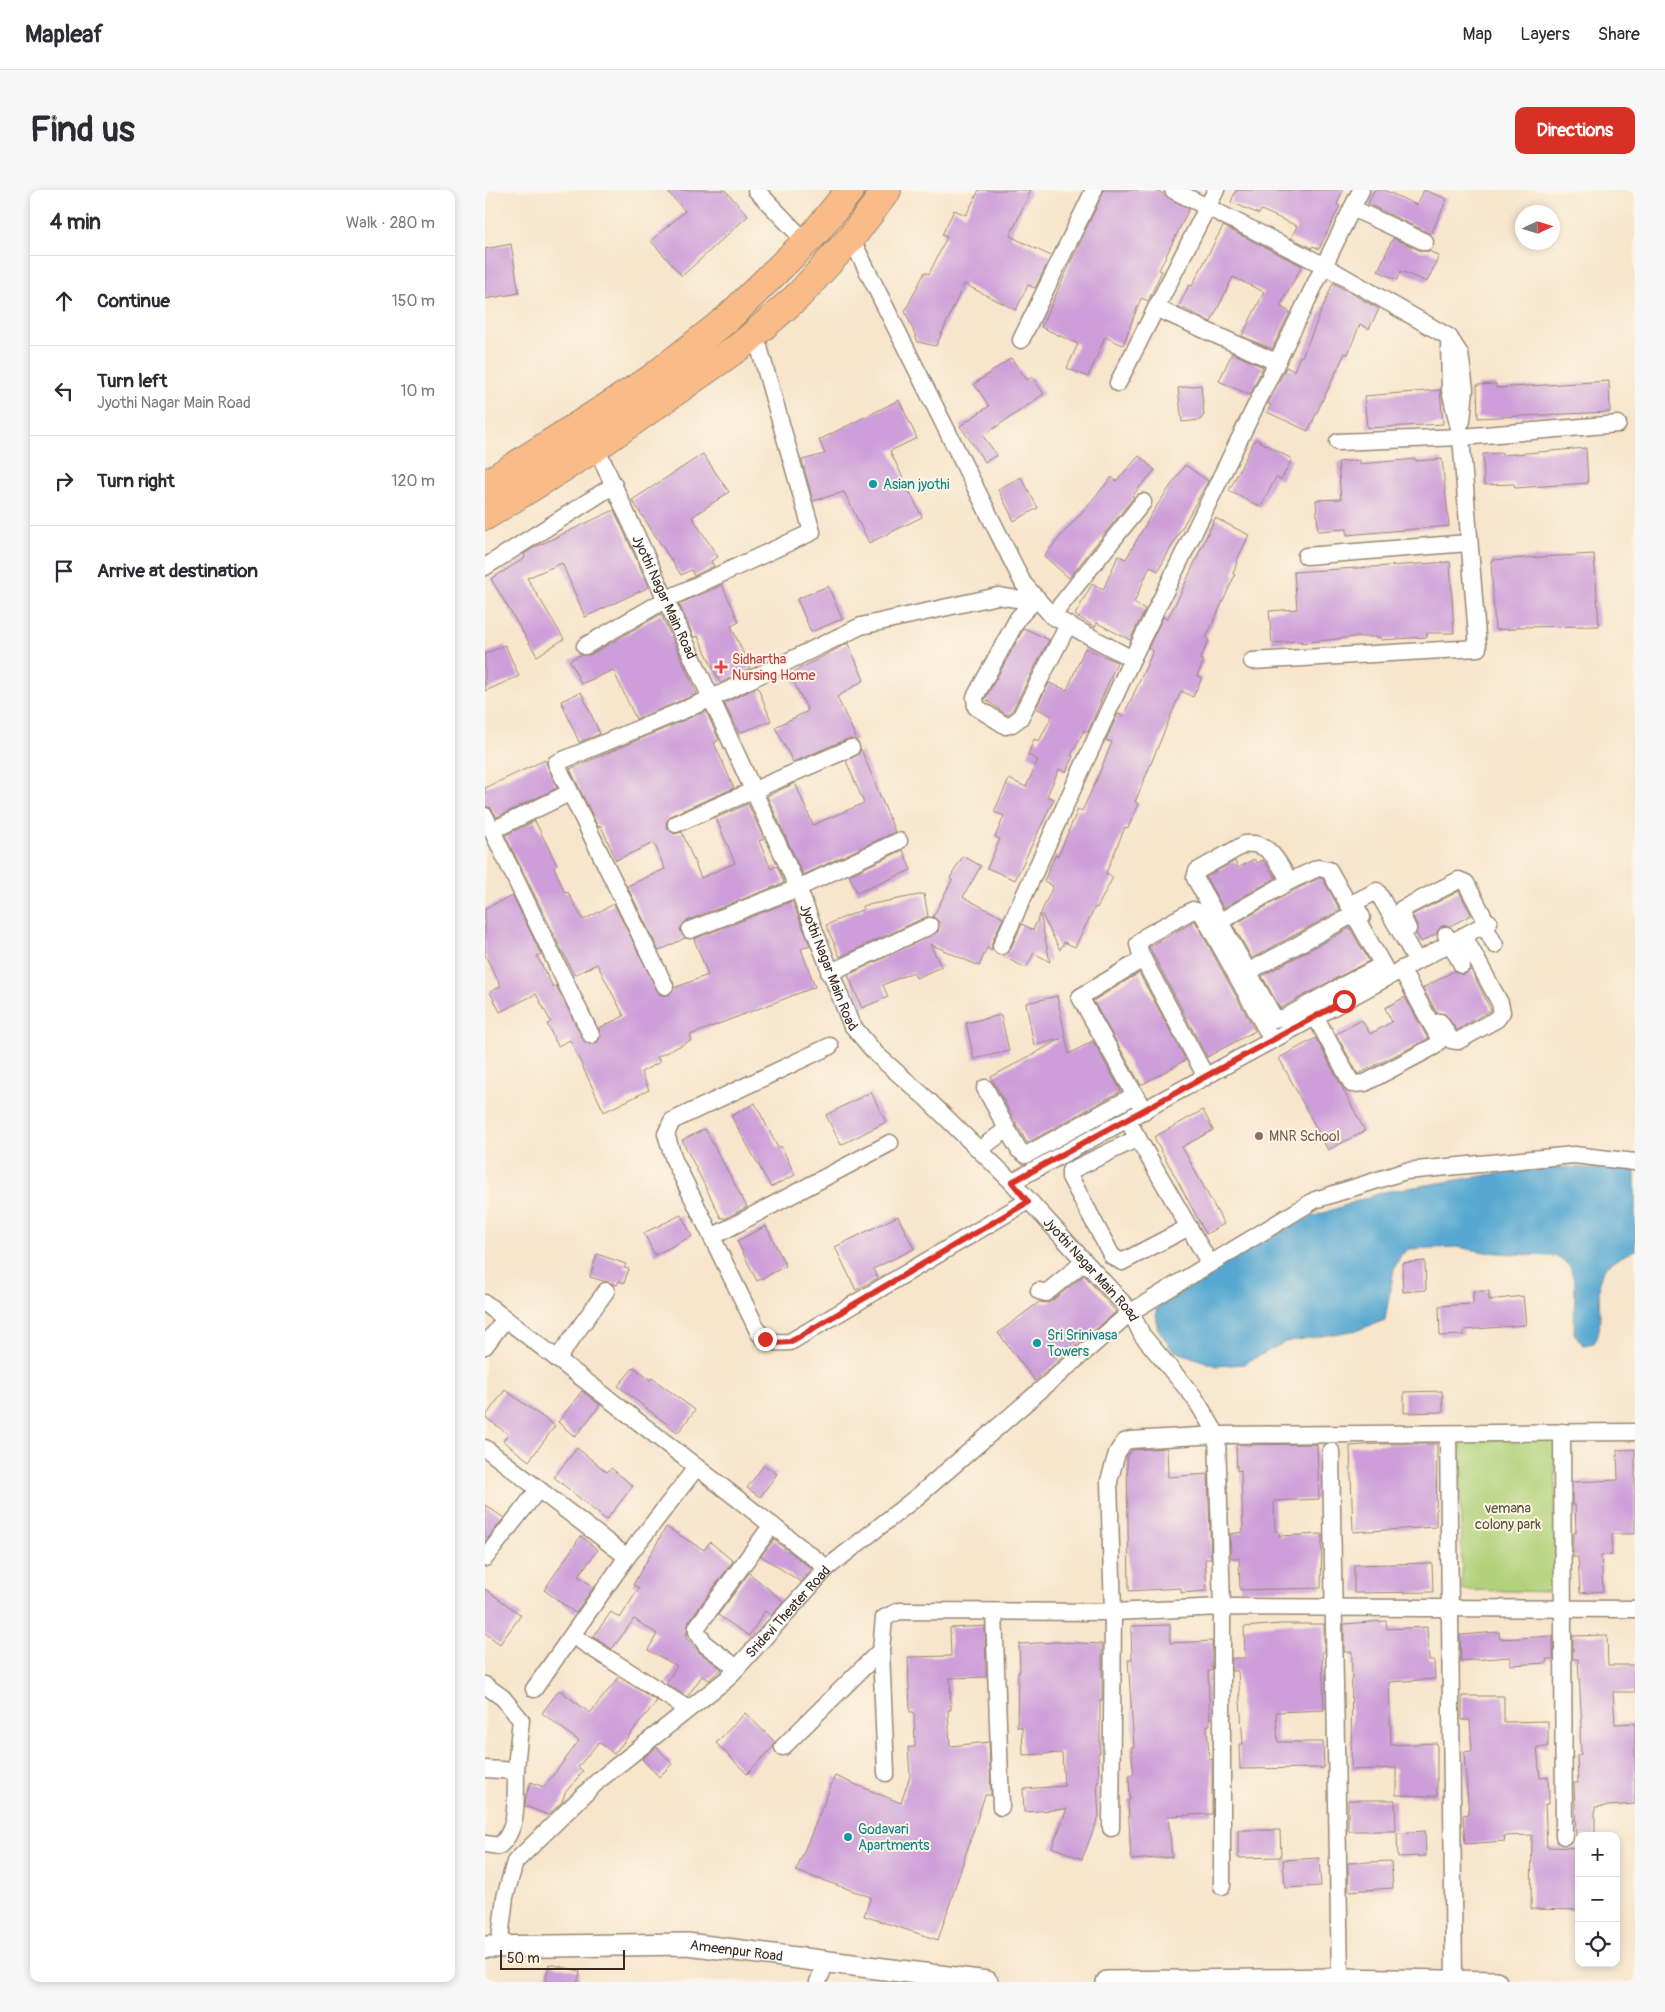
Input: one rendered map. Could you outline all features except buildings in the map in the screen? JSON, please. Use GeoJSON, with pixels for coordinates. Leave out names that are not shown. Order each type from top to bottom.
{"type":"FeatureCollection","features":[{"type":"Feature","properties":{"kind":"highway"},"geometry":{"type":"LineString","coordinates":[[485,485],[651,379],[727,319],[806,242],[850,190]]}},
{"type":"Feature","properties":{"kind":"highway"},"geometry":{"type":"LineString","coordinates":[[485,516],[596,447],[755,333],[799,295],[851,238],[887,190]]}},
{"type":"Feature","properties":{"kind":"street"},"geometry":{"type":"LineString","coordinates":[[757,190],[806,242]]}},
{"type":"Feature","properties":{"kind":"street"},"geometry":{"type":"LineString","coordinates":[[1021,340],[1094,190]]}},
{"type":"Feature","properties":{"kind":"street"},"geometry":{"type":"LineString","coordinates":[[1173,190],[1323,265],[1449,337],[1450,390],[1461,437],[1468,543],[1478,648],[1252,661]]}},
{"type":"Feature","properties":{"kind":"street"},"geometry":{"type":"LineString","coordinates":[[1118,383],[1216,190]]}},
{"type":"Feature","properties":{"kind":"street"},"geometry":{"type":"LineString","coordinates":[[1001,946],[1132,659],[1361,190]]}},
{"type":"Feature","properties":{"kind":"street"},"geometry":{"type":"LineString","coordinates":[[1352,208],[1425,242]]}},
{"type":"Feature","properties":{"kind":"street"},"geometry":{"type":"LineString","coordinates":[[851,238],[1023,583],[1052,616],[1132,659]]}},
{"type":"Feature","properties":{"kind":"street"},"geometry":{"type":"LineString","coordinates":[[1156,308],[1276,362]]}},
{"type":"Feature","properties":{"kind":"street"},"geometry":{"type":"LineString","coordinates":[[585,646],[667,599],[812,532],[755,333]]}},
{"type":"Feature","properties":{"kind":"street"},"geometry":{"type":"LineString","coordinates":[[1338,442],[1461,437],[1618,424]]}},
{"type":"Feature","properties":{"kind":"street","name":"Jyothi Nagar Main Road"},"geometry":{"type":"LineString","coordinates":[[596,447],[667,599],[710,699],[797,888],[829,973],[851,1024],[876,1054],[927,1099],[1012,1182],[1028,1202],[1131,1312],[1142,1335],[1193,1397],[1217,1435]]}},
{"type":"Feature","properties":{"kind":"street"},"geometry":{"type":"LineString","coordinates":[[485,567],[614,486]]}},
{"type":"Feature","properties":{"kind":"street"},"geometry":{"type":"LineString","coordinates":[[1052,616],[1143,502]]}},
{"type":"Feature","properties":{"kind":"street"},"geometry":{"type":"LineString","coordinates":[[1306,556],[1468,543]]}},
{"type":"Feature","properties":{"kind":"street"},"geometry":{"type":"LineString","coordinates":[[665,986],[555,763],[710,699],[861,626],[998,596],[1017,599],[1037,598]]}},
{"type":"Feature","properties":{"kind":"street"},"geometry":{"type":"LineString","coordinates":[[1037,598],[1018,618],[975,697],[976,707],[1006,726],[1020,718],[1068,625]]}},
{"type":"Feature","properties":{"kind":"street"},"geometry":{"type":"LineString","coordinates":[[676,824],[851,748]]}},
{"type":"Feature","properties":{"kind":"street"},"geometry":{"type":"LineString","coordinates":[[569,793],[489,823],[591,1035]]}},
{"type":"Feature","properties":{"kind":"street"},"geometry":{"type":"LineString","coordinates":[[690,930],[797,888],[899,841]]}},
{"type":"Feature","properties":{"kind":"street"},"geometry":{"type":"LineString","coordinates":[[1290,881],[1270,850],[1252,843],[1245,844],[1205,866],[1197,871],[1195,878],[1275,1019],[1289,1023],[1315,1016],[1337,996]]}},
{"type":"Feature","properties":{"kind":"street"},"geometry":{"type":"LineString","coordinates":[[1219,922],[1290,881],[1318,868],[1329,870],[1353,914],[1404,963],[1449,1037],[1455,1041],[1497,1018],[1502,1012],[1500,1003],[1454,937]]}},
{"type":"Feature","properties":{"kind":"street"},"geometry":{"type":"LineString","coordinates":[[1315,1016],[1352,1084],[1365,1083],[1435,1046],[1440,1040],[1404,963],[1401,914],[1404,908],[1462,880],[1467,883],[1486,921],[1495,945]]}},
{"type":"Feature","properties":{"kind":"street"},"geometry":{"type":"LineString","coordinates":[[1206,1077],[1143,959],[1138,944],[1145,936],[1193,910],[1198,910],[1202,913],[1271,1040]]}},
{"type":"Feature","properties":{"kind":"street"},"geometry":{"type":"LineString","coordinates":[[1248,972],[1353,914]]}},
{"type":"Feature","properties":{"kind":"street"},"geometry":{"type":"LineString","coordinates":[[1012,1182],[1271,1040],[1289,1023],[1337,996],[1486,921]]}},
{"type":"Feature","properties":{"kind":"street"},"geometry":{"type":"LineString","coordinates":[[829,973],[930,926]]}},
{"type":"Feature","properties":{"kind":"street"},"geometry":{"type":"LineString","coordinates":[[1454,937],[1462,965]]}},
{"type":"Feature","properties":{"kind":"street"},"geometry":{"type":"LineString","coordinates":[[1143,959],[1080,997],[1144,1111]]}},
{"type":"Feature","properties":{"kind":"street"},"geometry":{"type":"LineString","coordinates":[[830,1046],[672,1121],[666,1134],[673,1160],[759,1333],[765,1339],[775,1343],[790,1342],[1028,1202]]}},
{"type":"Feature","properties":{"kind":"street"},"geometry":{"type":"LineString","coordinates":[[985,1088],[1019,1150],[1026,1155],[1135,1095]]}},
{"type":"Feature","properties":{"kind":"street"},"geometry":{"type":"LineString","coordinates":[[1127,1120],[1210,1264]]}},
{"type":"Feature","properties":{"kind":"street"},"geometry":{"type":"LineString","coordinates":[[979,1150],[1007,1129]]}},
{"type":"Feature","properties":{"kind":"street"},"geometry":{"type":"LineString","coordinates":[[1138,1138],[1070,1171],[1070,1177],[1112,1256],[1122,1262],[1189,1227]]}},
{"type":"Feature","properties":{"kind":"street"},"geometry":{"type":"LineString","coordinates":[[712,1237],[890,1143]]}},
{"type":"Feature","properties":{"kind":"street","name":"Sridevi Theater Road"},"geometry":{"type":"LineString","coordinates":[[492,1947],[515,1862],[599,1780],[727,1679],[827,1568],[918,1496],[1131,1312],[1315,1200],[1406,1171],[1574,1155],[1635,1162]]}},
{"type":"Feature","properties":{"kind":"street"},"geometry":{"type":"LineString","coordinates":[[1039,1291],[1045,1294],[1084,1262]]}},
{"type":"Feature","properties":{"kind":"street"},"geometry":{"type":"LineString","coordinates":[[557,1359],[606,1291]]}},
{"type":"Feature","properties":{"kind":"street"},"geometry":{"type":"LineString","coordinates":[[485,1303],[827,1568]]}},
{"type":"Feature","properties":{"kind":"street"},"geometry":{"type":"LineString","coordinates":[[485,1346],[505,1319]]}},
{"type":"Feature","properties":{"kind":"street"},"geometry":{"type":"LineString","coordinates":[[1562,1432],[1564,1836]]}},
{"type":"Feature","properties":{"kind":"street"},"geometry":{"type":"LineString","coordinates":[[1111,1828],[1113,1612],[1109,1480],[1117,1453],[1124,1442],[1130,1440],[1217,1435],[1635,1432]]}},
{"type":"Feature","properties":{"kind":"street"},"geometry":{"type":"LineString","coordinates":[[1448,1434],[1448,1608],[1454,1981]]}},
{"type":"Feature","properties":{"kind":"street"},"geometry":{"type":"LineString","coordinates":[[1217,1435],[1222,1607],[1222,1886]]}},
{"type":"Feature","properties":{"kind":"street"},"geometry":{"type":"LineString","coordinates":[[485,1448],[627,1557]]}},
{"type":"Feature","properties":{"kind":"street"},"geometry":{"type":"LineString","coordinates":[[1331,1451],[1334,1608],[1352,1980]]}},
{"type":"Feature","properties":{"kind":"street"},"geometry":{"type":"LineString","coordinates":[[534,1689],[627,1557],[696,1468]]}},
{"type":"Feature","properties":{"kind":"street"},"geometry":{"type":"LineString","coordinates":[[485,1558],[538,1490]]}},
{"type":"Feature","properties":{"kind":"street"},"geometry":{"type":"LineString","coordinates":[[737,1668],[706,1645],[697,1632],[697,1627],[772,1525]]}},
{"type":"Feature","properties":{"kind":"street"},"geometry":{"type":"LineString","coordinates":[[887,1773],[881,1650],[884,1618],[899,1611],[1113,1612],[1222,1607],[1635,1610]]}},
{"type":"Feature","properties":{"kind":"street"},"geometry":{"type":"LineString","coordinates":[[994,1612],[1001,1808]]}},
{"type":"Feature","properties":{"kind":"street"},"geometry":{"type":"LineString","coordinates":[[573,1636],[688,1709]]}},
{"type":"Feature","properties":{"kind":"street"},"geometry":{"type":"LineString","coordinates":[[783,1747],[881,1650]]}},
{"type":"Feature","properties":{"kind":"street"},"geometry":{"type":"LineString","coordinates":[[485,1685],[503,1698],[521,1720],[516,1772],[516,1799],[511,1829],[507,1839],[499,1846],[485,1844]]}},
{"type":"Feature","properties":{"kind":"street"},"geometry":{"type":"LineString","coordinates":[[485,1769],[516,1772]]}},
{"type":"Feature","properties":{"kind":"street"},"geometry":{"type":"LineString","coordinates":[[507,1839],[527,1851]]}},
{"type":"Feature","properties":{"kind":"street","name":"Ameenpur Road"},"geometry":{"type":"LineString","coordinates":[[492,1947],[687,1944],[961,1981],[987,1982]]}},
{"type":"Feature","properties":{"kind":"street"},"geometry":{"type":"LineString","coordinates":[[818,1982],[826,1962]]}},
{"type":"Feature","properties":{"kind":"street"},"geometry":{"type":"LineString","coordinates":[[1107,1982],[1352,1980],[1496,1982]]}},
{"type":"Feature","properties":{"kind":"green space","name":"vemana colony park"},"geometry":{"type":"Polygon","coordinates":[[[1556,1435],[1554,1592],[1462,1590],[1460,1443],[1556,1435]]]}},
{"type":"Feature","properties":{"kind":"water"},"geometry":{"type":"Polygon","coordinates":[[[1556,1167],[1635,1170],[1635,1250],[1617,1259],[1607,1266],[1602,1273],[1599,1292],[1600,1325],[1594,1343],[1583,1345],[1574,1333],[1575,1284],[1570,1267],[1559,1257],[1485,1252],[1457,1247],[1409,1249],[1401,1255],[1394,1269],[1385,1320],[1358,1330],[1285,1342],[1244,1364],[1217,1366],[1172,1350],[1157,1327],[1156,1310],[1170,1293],[1242,1251],[1309,1218],[1383,1192],[1525,1169],[1556,1167]]]}},
{"type":"Feature","properties":{"kind":"place","name":"Asian jyothi"},"geometry":{"type":"Point","coordinates":[873,484]}},
{"type":"Feature","properties":{"kind":"place","name":"Sidhartha Nursing Home"},"geometry":{"type":"Point","coordinates":[721,667]}},
{"type":"Feature","properties":{"kind":"place","name":"MNR School"},"geometry":{"type":"Point","coordinates":[1259,1136]}},
{"type":"Feature","properties":{"kind":"place","name":"Sri Srinivasa Towers"},"geometry":{"type":"Point","coordinates":[1037,1343]}},
{"type":"Feature","properties":{"kind":"place","name":"Godavari Apartments"},"geometry":{"type":"Point","coordinates":[848,1837]}},
{"type":"Feature","properties":{"kind":"route"},"geometry":{"type":"LineString","coordinates":[[765,1339],[775,1343],[790,1342],[1028,1202],[1012,1182],[1344,1001]]}}]}
